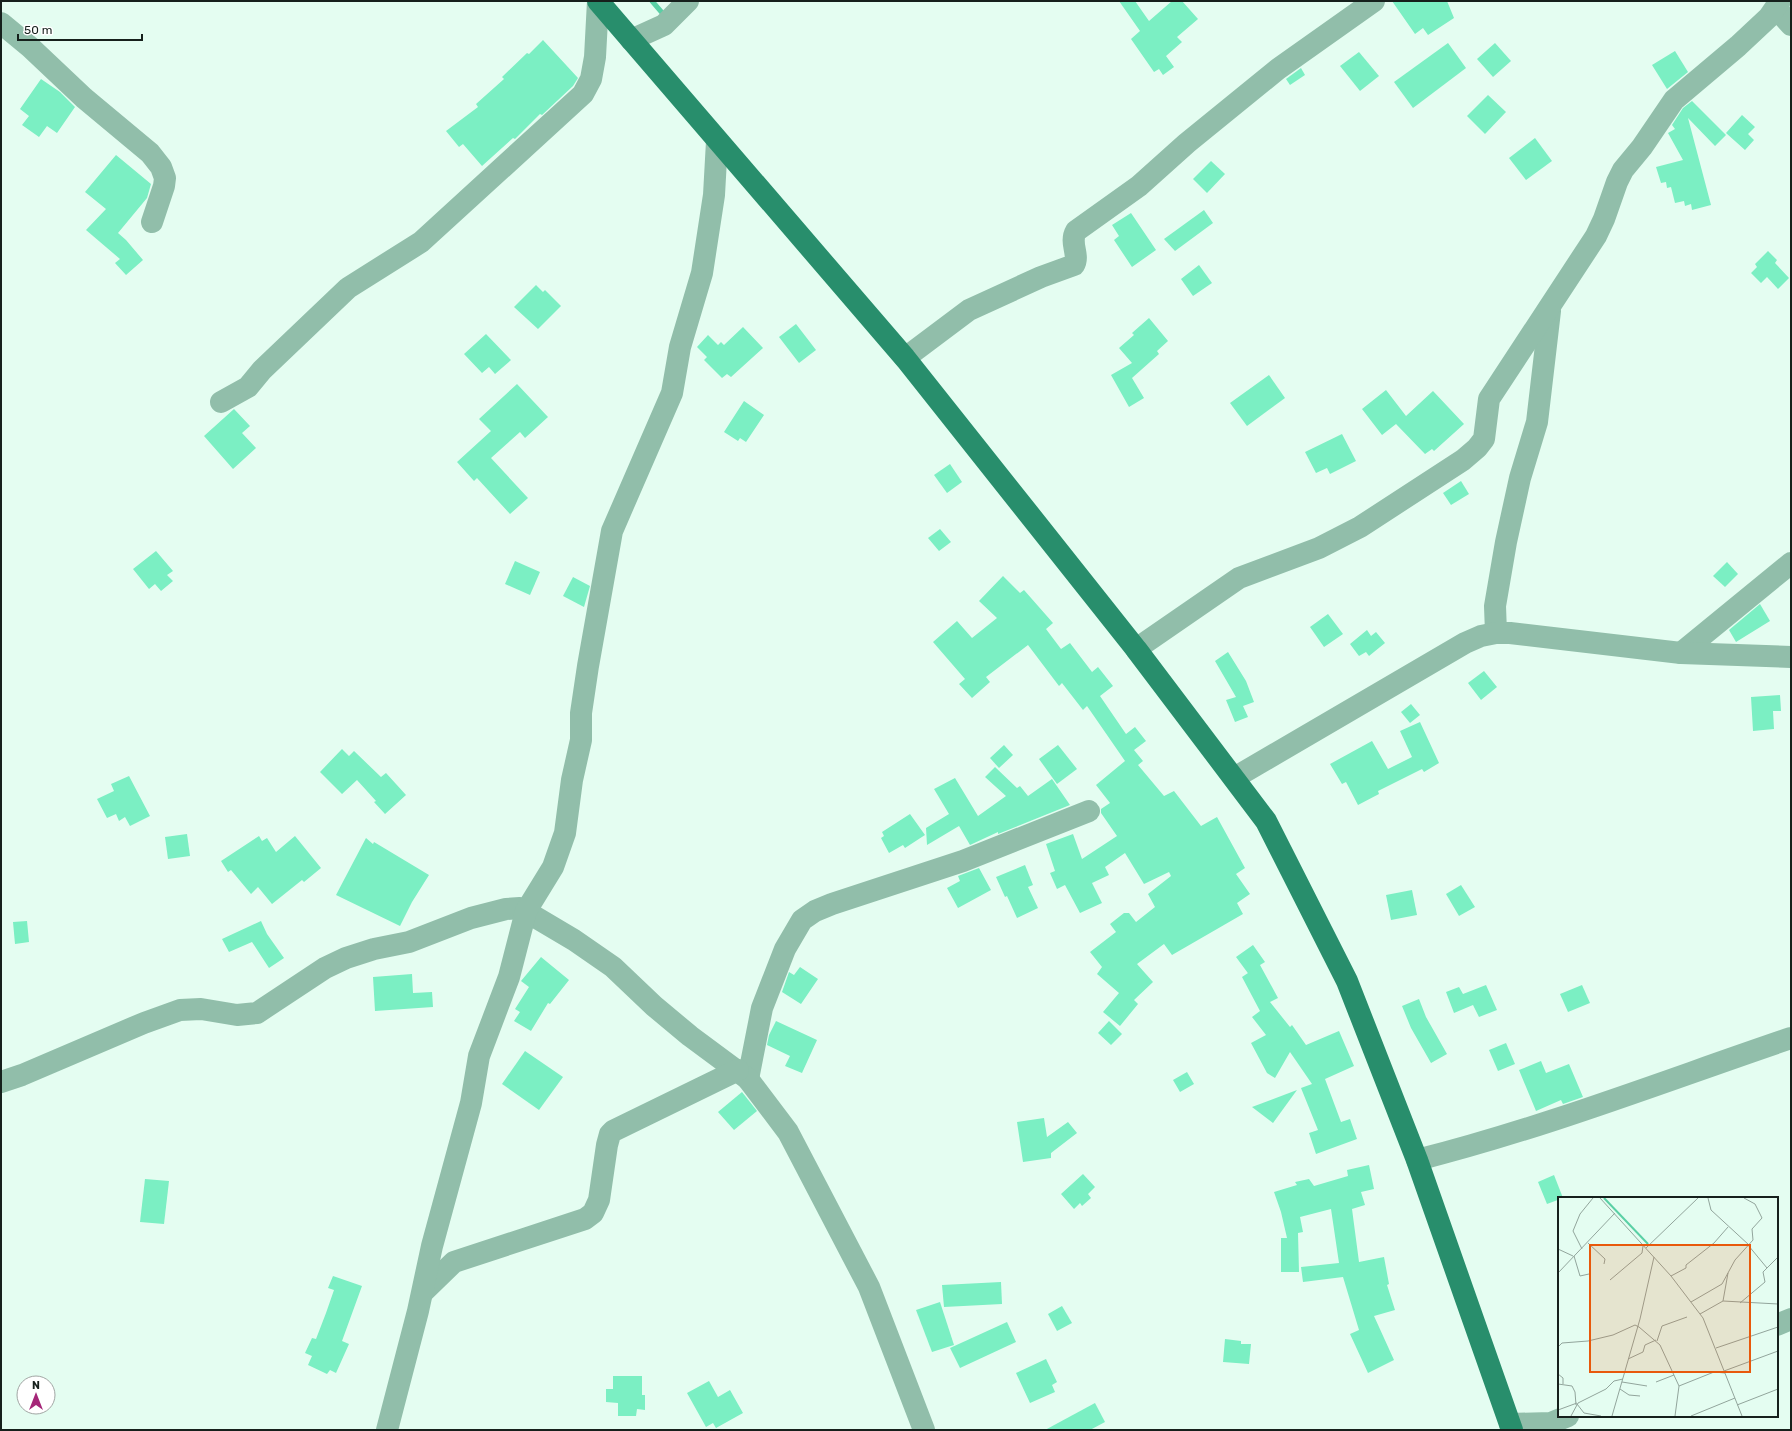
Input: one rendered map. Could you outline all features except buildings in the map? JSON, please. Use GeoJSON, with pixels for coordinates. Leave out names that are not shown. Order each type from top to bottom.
{"type":"FeatureCollection","features":[{"type":"Feature","properties":{"kind":"main road"},"geometry":{"type":"LineString","coordinates":[[598,1],[905,358],[1136,649],[1266,821],[1346,981],[1417,1160],[1511,1427]]}},
{"type":"Feature","properties":{"kind":"street"},"geometry":{"type":"LineString","coordinates":[[221,402],[248,387],[262,370],[327,310],[348,288],[421,242],[583,94],[591,79],[598,1]]}},
{"type":"Feature","properties":{"kind":"street"},"geometry":{"type":"LineString","coordinates":[[631,40],[664,25],[688,1]]}},
{"type":"Feature","properties":{"kind":"street"},"geometry":{"type":"LineString","coordinates":[[905,358],[969,310],[1041,277],[1070,268],[1074,265],[1076,262],[1073,239],[1076,231],[1139,186],[1187,143],[1278,69],[1374,1]]}},
{"type":"Feature","properties":{"kind":"street"},"geometry":{"type":"LineString","coordinates":[[1136,649],[1239,578],[1319,548],[1360,527],[1463,460],[1477,448],[1484,439],[1489,400],[1550,304],[1564,286],[1596,236],[1623,170],[1642,147],[1674,100],[1738,46],[1778,4],[1791,25]]}},
{"type":"Feature","properties":{"kind":"street"},"geometry":{"type":"LineString","coordinates":[[1,23],[30,47],[84,98],[150,154],[161,167],[165,178],[164,186],[152,222]]}},
{"type":"Feature","properties":{"kind":"street"},"geometry":{"type":"LineString","coordinates":[[387,1430],[422,1292],[432,1246],[471,1103],[479,1056],[509,977],[526,911],[553,867],[565,833],[572,780],[581,740],[581,713],[588,666],[612,531],[672,393],[680,347],[702,272],[714,194],[717,141]]}},
{"type":"Feature","properties":{"kind":"street"},"geometry":{"type":"LineString","coordinates":[[1496,633],[1495,606],[1506,542],[1520,478],[1537,422],[1550,304]]}},
{"type":"Feature","properties":{"kind":"street"},"geometry":{"type":"LineString","coordinates":[[1682,653],[1791,563]]}},
{"type":"Feature","properties":{"kind":"street"},"geometry":{"type":"LineString","coordinates":[[1234,778],[1480,636],[1496,633],[1523,634],[1682,653],[1791,657]]}},
{"type":"Feature","properties":{"kind":"street"},"geometry":{"type":"LineString","coordinates":[[743,1075],[762,1008],[782,955],[792,935],[802,920],[815,911],[832,904],[963,861],[1089,811]]}},
{"type":"Feature","properties":{"kind":"street"},"geometry":{"type":"LineString","coordinates":[[1,1082],[29,1072],[144,1023],[180,1010],[201,1009],[237,1015],[257,1013],[325,968],[346,958],[374,949],[409,942],[471,918],[506,909],[520,908],[574,940],[613,967],[654,1006],[690,1036],[743,1075],[788,1132],[869,1287],[924,1430]]}},
{"type":"Feature","properties":{"kind":"street"},"geometry":{"type":"LineString","coordinates":[[1417,1160],[1465,1148],[1567,1115],[1791,1038]]}},
{"type":"Feature","properties":{"kind":"street"},"geometry":{"type":"LineString","coordinates":[[422,1292],[454,1262],[585,1219],[593,1213],[599,1200],[607,1145],[610,1134],[613,1131],[743,1075]]}},
{"type":"Feature","properties":{"kind":"street"},"geometry":{"type":"LineString","coordinates":[[1778,1325],[1791,1319]]}},
{"type":"Feature","properties":{"kind":"street"},"geometry":{"type":"LineString","coordinates":[[1511,1427],[1551,1423],[1566,1417]]}},
{"type":"Feature","properties":{"kind":"waterway"},"geometry":{"type":"LineString","coordinates":[[652,1],[664,15]]}}]}
